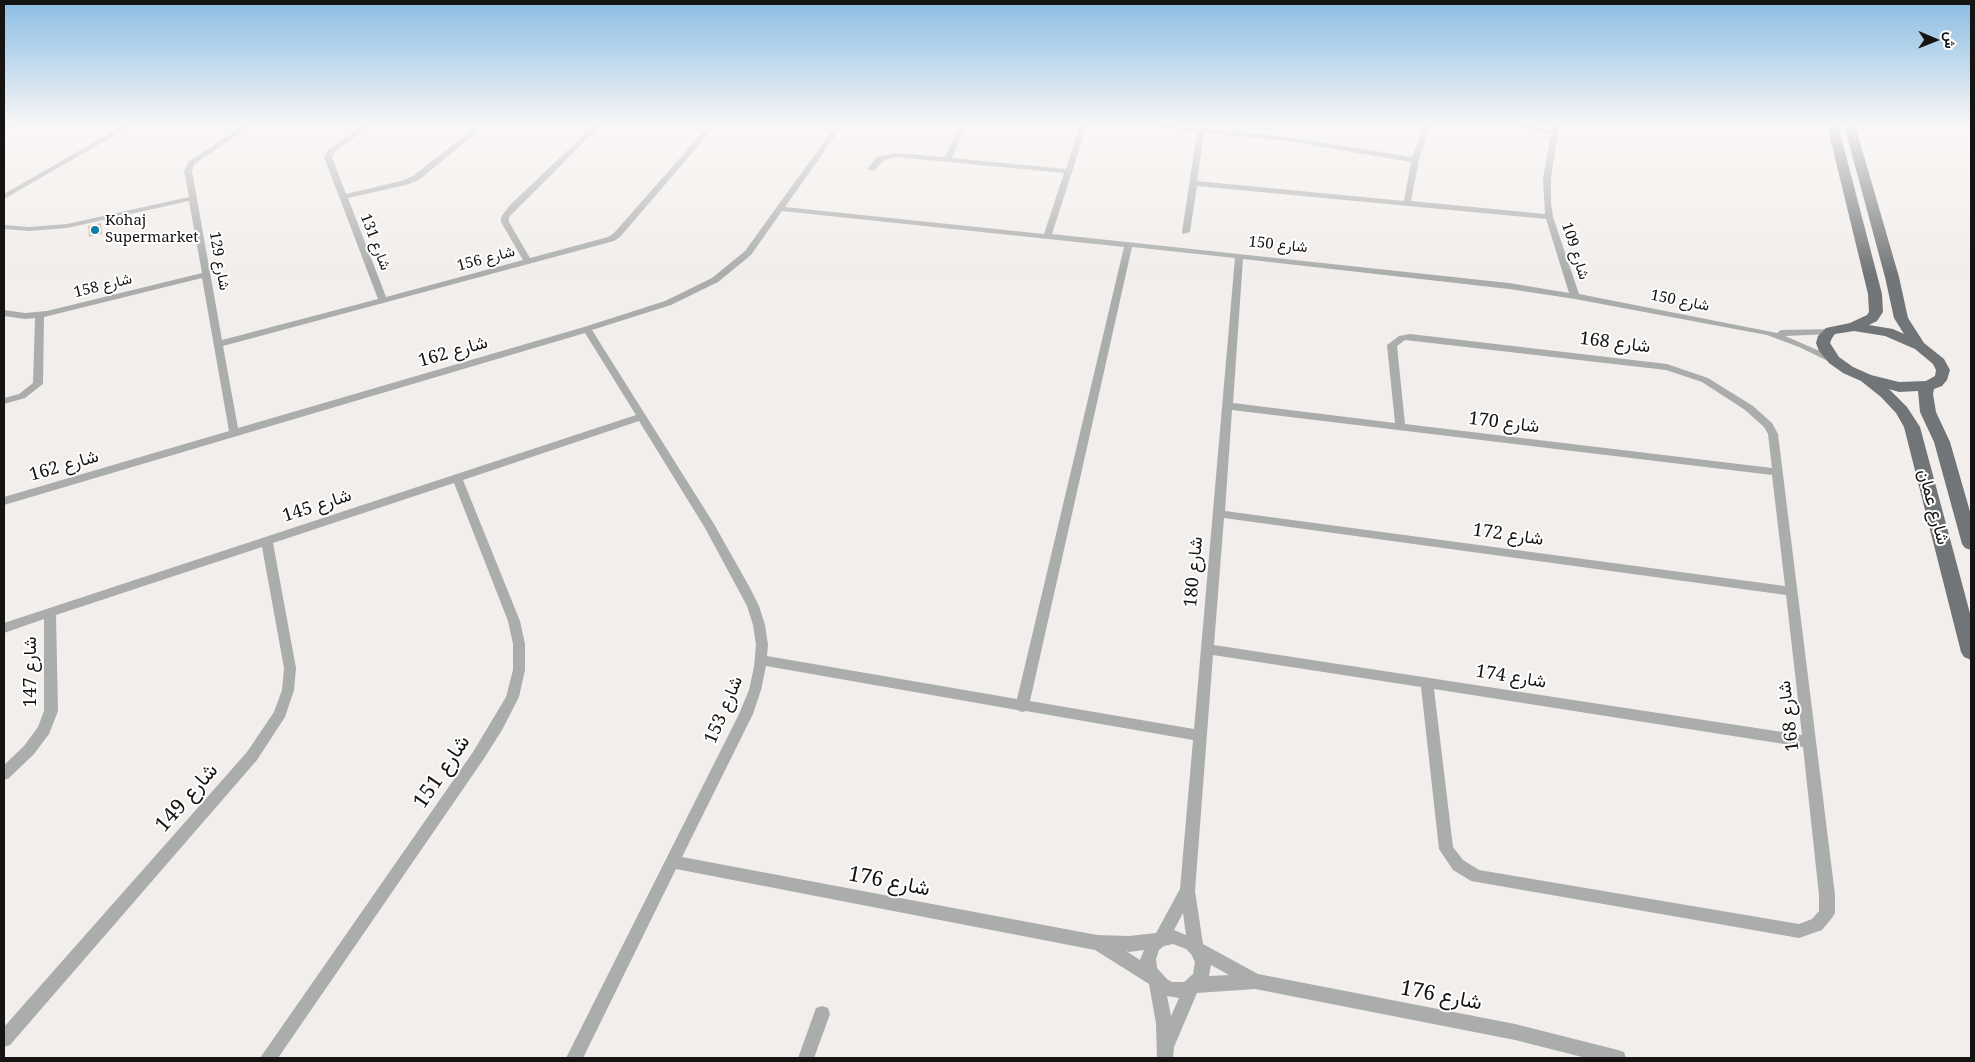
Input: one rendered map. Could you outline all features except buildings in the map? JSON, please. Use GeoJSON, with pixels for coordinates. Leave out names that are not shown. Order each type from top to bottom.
{"type":"FeatureCollection","features":[{"type":"Feature","properties":{"kind":"main road"},"geometry":{"type":"LineString","coordinates":[[1845,175],[1871,273],[1876,312],[1872,318],[1854,327],[1831,331],[1825,336],[1823,343],[1826,351],[1834,360],[1848,370],[1866,378],[1899,386],[1927,386],[1942,377],[1939,362],[1920,346],[1888,332],[1854,327]]}},
{"type":"Feature","properties":{"kind":"main road"},"geometry":{"type":"LineString","coordinates":[[1863,175],[1891,271],[1901,318],[1920,346]]}},
{"type":"Feature","properties":{"kind":"main road","name":"شارع عمان"},"geometry":{"type":"LineString","coordinates":[[1866,378],[1902,410],[1912,427],[1971,652]]}},
{"type":"Feature","properties":{"kind":"main road","name":"شارع عمان"},"geometry":{"type":"LineString","coordinates":[[1927,386],[1925,394],[1928,412],[1942,442],[1971,544]]}},
{"type":"Feature","properties":{"kind":"street"},"geometry":{"type":"LineString","coordinates":[[4,197],[43,175]]}},
{"type":"Feature","properties":{"kind":"street","name":"شارع 129"},"geometry":{"type":"LineString","coordinates":[[188,175],[234,433]]}},
{"type":"Feature","properties":{"kind":"street","name":"شارع 131"},"geometry":{"type":"LineString","coordinates":[[334,175],[383,300]]}},
{"type":"Feature","properties":{"kind":"street"},"geometry":{"type":"LineString","coordinates":[[343,197],[416,178],[420,175]]}},
{"type":"Feature","properties":{"kind":"street"},"geometry":{"type":"LineString","coordinates":[[528,262],[504,222],[505,217],[547,175]]}},
{"type":"Feature","properties":{"kind":"street","name":"شارع 156"},"geometry":{"type":"LineString","coordinates":[[219,344],[604,242],[617,235],[670,175]]}},
{"type":"Feature","properties":{"kind":"street","name":"شارع 162"},"geometry":{"type":"LineString","coordinates":[[4,501],[587,330],[668,303],[715,280],[748,253],[805,175]]}},
{"type":"Feature","properties":{"kind":"street"},"geometry":{"type":"LineString","coordinates":[[1047,236],[1067,175]]}},
{"type":"Feature","properties":{"kind":"street"},"geometry":{"type":"LineString","coordinates":[[1186,232],[1194,175]]}},
{"type":"Feature","properties":{"kind":"street"},"geometry":{"type":"LineString","coordinates":[[1407,203],[1412,175]]}},
{"type":"Feature","properties":{"kind":"street","name":"شارع 109"},"geometry":{"type":"LineString","coordinates":[[1548,175],[1546,190],[1549,217],[1575,296]]}},
{"type":"Feature","properties":{"kind":"street"},"geometry":{"type":"LineString","coordinates":[[1193,183],[1549,217]]}},
{"type":"Feature","properties":{"kind":"street"},"geometry":{"type":"LineString","coordinates":[[4,227],[29,230],[67,226],[193,198]]}},
{"type":"Feature","properties":{"kind":"street","name":"شارع 150"},"geometry":{"type":"LineString","coordinates":[[781,209],[1454,279],[1575,296],[1769,333],[1802,334],[1831,331]]}},
{"type":"Feature","properties":{"kind":"street"},"geometry":{"type":"LineString","coordinates":[[1022,707],[1128,244]]}},
{"type":"Feature","properties":{"kind":"street","name":"شارع 180"},"geometry":{"type":"LineString","coordinates":[[1196,949],[1186,891],[1220,514],[1239,256]]}},
{"type":"Feature","properties":{"kind":"street","name":"شارع 158"},"geometry":{"type":"LineString","coordinates":[[4,314],[40,315],[207,274]]}},
{"type":"Feature","properties":{"kind":"street"},"geometry":{"type":"LineString","coordinates":[[4,401],[22,396],[38,384],[40,315]]}},
{"type":"Feature","properties":{"kind":"street","name":"شارع 153"},"geometry":{"type":"LineString","coordinates":[[574,1058],[746,714],[755,690],[761,660],[759,625],[753,606],[710,527],[587,330]]}},
{"type":"Feature","properties":{"kind":"street","name":"شارع 150"},"geometry":{"type":"LineString","coordinates":[[1769,333],[1802,345],[1834,360]]}},
{"type":"Feature","properties":{"kind":"street","name":"شارع 168"},"geometry":{"type":"LineString","coordinates":[[1400,427],[1392,345],[1402,338],[1419,338],[1648,364],[1687,372],[1705,380],[1760,416],[1773,434],[1827,895],[1827,913],[1817,925],[1799,931],[1476,876],[1458,865],[1446,849],[1427,682]]}},
{"type":"Feature","properties":{"kind":"street","name":"شارع 170"},"geometry":{"type":"LineString","coordinates":[[1228,406],[1776,472]]}},
{"type":"Feature","properties":{"kind":"street","name":"شارع 145"},"geometry":{"type":"LineString","coordinates":[[4,628],[641,417]]}},
{"type":"Feature","properties":{"kind":"street","name":"شارع 151"},"geometry":{"type":"LineString","coordinates":[[268,1058],[478,756],[512,697],[519,670],[520,644],[514,621],[457,478]]}},
{"type":"Feature","properties":{"kind":"street","name":"شارع 172"},"geometry":{"type":"LineString","coordinates":[[1220,514],[1791,591]]}},
{"type":"Feature","properties":{"kind":"street","name":"شارع 149"},"geometry":{"type":"LineString","coordinates":[[4,1039],[252,756],[266,738],[280,713],[288,690],[290,668],[267,541]]}},
{"type":"Feature","properties":{"kind":"street","name":"شارع 147"},"geometry":{"type":"LineString","coordinates":[[4,774],[29,750],[44,730],[51,711],[50,612]]}},
{"type":"Feature","properties":{"kind":"street","name":"شارع 174"},"geometry":{"type":"LineString","coordinates":[[1208,649],[1809,742]]}},
{"type":"Feature","properties":{"kind":"street"},"geometry":{"type":"LineString","coordinates":[[761,660],[1022,707],[1200,736]]}},
{"type":"Feature","properties":{"kind":"street","name":"شارع 176"},"geometry":{"type":"LineString","coordinates":[[673,862],[1097,943],[1129,944],[1160,939]]}},
{"type":"Feature","properties":{"kind":"street","name":"شارع 180"},"geometry":{"type":"LineString","coordinates":[[1160,939],[1175,915],[1186,891]]}},
{"type":"Feature","properties":{"kind":"street"},"geometry":{"type":"LineString","coordinates":[[1180,938],[1196,949],[1203,962],[1203,968],[1202,974],[1178,1012],[1165,1052],[1164,1023],[1148,960],[1149,952],[1160,939],[1180,938]]}},
{"type":"Feature","properties":{"kind":"street","name":"شارع 176"},"geometry":{"type":"LineString","coordinates":[[1097,943],[1125,958],[1154,978]]}},
{"type":"Feature","properties":{"kind":"street","name":"شارع 176"},"geometry":{"type":"LineString","coordinates":[[1196,949],[1255,980],[1515,1032],[1618,1058]]}},
{"type":"Feature","properties":{"kind":"street"},"geometry":{"type":"LineString","coordinates":[[1154,978],[1172,990],[1179,991],[1193,987]]}},
{"type":"Feature","properties":{"kind":"street","name":"شارع 176"},"geometry":{"type":"LineString","coordinates":[[1193,987],[1255,980]]}},
{"type":"Feature","properties":{"kind":"street"},"geometry":{"type":"LineString","coordinates":[[806,1058],[822,1014]]}},
{"type":"Feature","properties":{"kind":"place","name":"Kohaj Supermarket"},"geometry":{"type":"Point","coordinates":[95,230]}}]}
